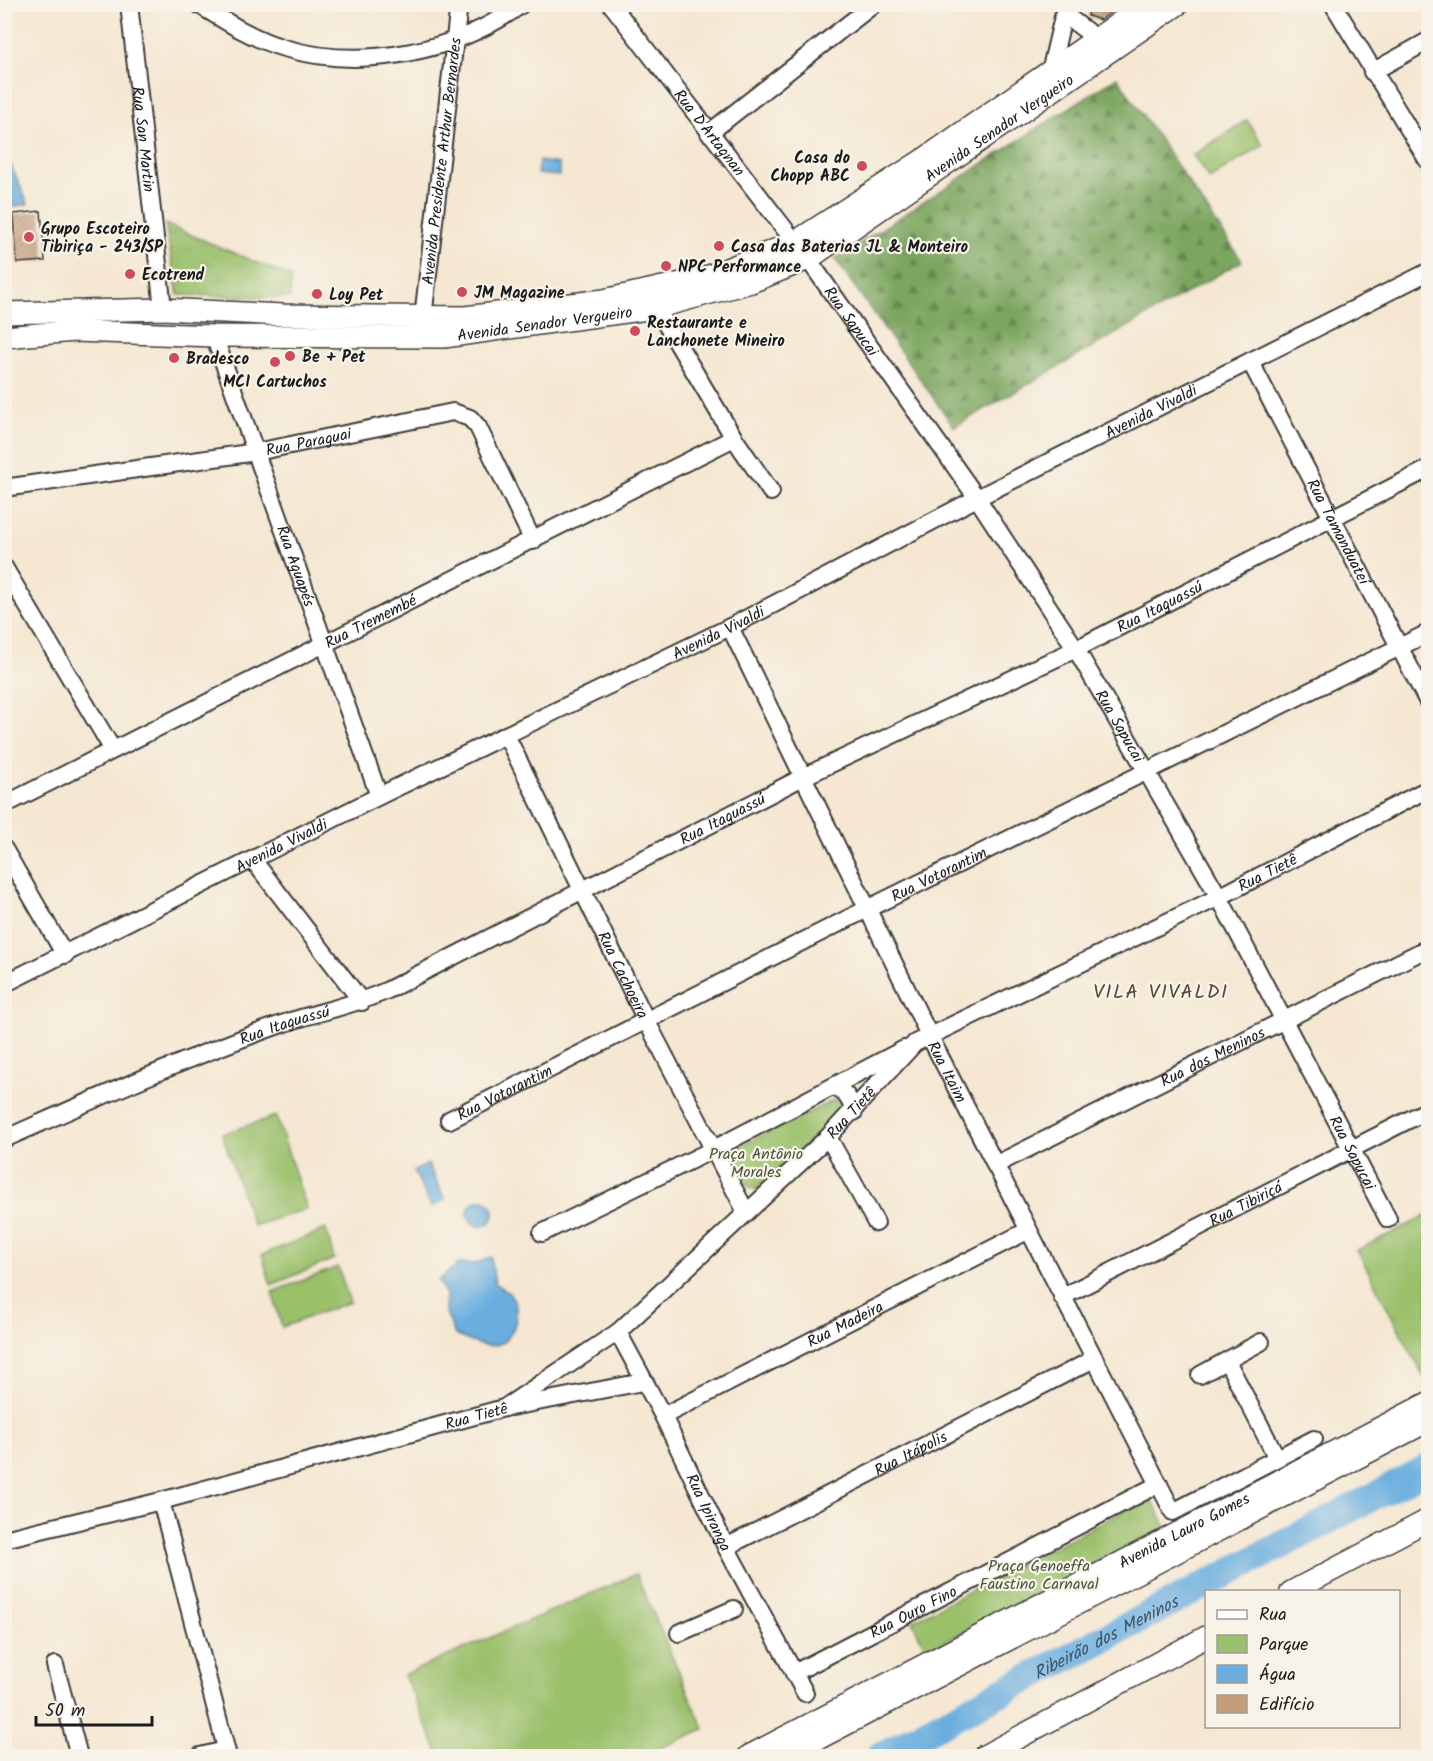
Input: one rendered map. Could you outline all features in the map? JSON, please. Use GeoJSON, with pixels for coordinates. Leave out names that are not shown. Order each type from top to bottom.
{"type":"FeatureCollection","features":[{"type":"Feature","properties":{"kind":"main road","name":"Avenida Senador Vergueiro"},"geometry":{"type":"LineString","coordinates":[[4,313],[163,309],[254,314],[423,318],[499,313],[604,300],[651,300],[795,242],[927,157],[1146,4]]}},
{"type":"Feature","properties":{"kind":"main road","name":"Avenida Senador Vergueiro"},"geometry":{"type":"LineString","coordinates":[[4,337],[75,332],[150,332],[214,336],[456,335],[741,285],[808,259],[1178,4]]}},
{"type":"Feature","properties":{"kind":"main road"},"geometry":{"type":"LineString","coordinates":[[150,332],[163,309]]}},
{"type":"Feature","properties":{"kind":"main road"},"geometry":{"type":"LineString","coordinates":[[214,336],[233,323],[254,314]]}},
{"type":"Feature","properties":{"kind":"main road"},"geometry":{"type":"LineString","coordinates":[[410,336],[423,318]]}},
{"type":"Feature","properties":{"kind":"main road","name":"Avenida Lauro Gomes"},"geometry":{"type":"LineString","coordinates":[[749,1756],[1428,1403]]}},
{"type":"Feature","properties":{"kind":"main road","name":"Avenida Lauro Gomes"},"geometry":{"type":"LineString","coordinates":[[785,1756],[1428,1421]]}},
{"type":"Feature","properties":{"kind":"main road"},"geometry":{"type":"LineString","coordinates":[[1295,1590],[1428,1520]]}},
{"type":"Feature","properties":{"kind":"main road"},"geometry":{"type":"LineString","coordinates":[[984,1756],[1205,1638]]}},
{"type":"Feature","properties":{"kind":"street","name":"Rua San Martin"},"geometry":{"type":"LineString","coordinates":[[129,4],[163,309]]}},
{"type":"Feature","properties":{"kind":"street"},"geometry":{"type":"LineString","coordinates":[[198,4],[251,35],[284,48],[323,56],[387,55],[416,51],[455,40],[493,24],[522,4]]}},
{"type":"Feature","properties":{"kind":"street","name":"Avenida Presidente Arthur Bernardes"},"geometry":{"type":"LineString","coordinates":[[423,318],[459,4]]}},
{"type":"Feature","properties":{"kind":"street","name":"Rua D'Artagnan"},"geometry":{"type":"LineString","coordinates":[[611,4],[808,259]]}},
{"type":"Feature","properties":{"kind":"street"},"geometry":{"type":"LineString","coordinates":[[709,133],[874,4]]}},
{"type":"Feature","properties":{"kind":"street"},"geometry":{"type":"LineString","coordinates":[[1333,4],[1372,72],[1428,161]]}},
{"type":"Feature","properties":{"kind":"street"},"geometry":{"type":"LineString","coordinates":[[1050,72],[1065,9],[1097,39]]}},
{"type":"Feature","properties":{"kind":"street"},"geometry":{"type":"LineString","coordinates":[[1372,72],[1428,41]]}},
{"type":"Feature","properties":{"kind":"street","name":"Rua Sapucai"},"geometry":{"type":"LineString","coordinates":[[808,259],[977,498],[1076,649],[1219,897],[1388,1219]]}},
{"type":"Feature","properties":{"kind":"street","name":"Avenida Vivaldi"},"geometry":{"type":"LineString","coordinates":[[4,984],[379,796],[730,627],[977,498],[1428,272]]}},
{"type":"Feature","properties":{"kind":"street"},"geometry":{"type":"LineString","coordinates":[[651,300],[734,438],[771,492]]}},
{"type":"Feature","properties":{"kind":"street","name":"Rua Aguapés"},"geometry":{"type":"LineString","coordinates":[[214,336],[379,796]]}},
{"type":"Feature","properties":{"kind":"street","name":"Rua Tamanduateí"},"geometry":{"type":"LineString","coordinates":[[1250,362],[1334,517],[1428,702]]}},
{"type":"Feature","properties":{"kind":"street","name":"Rua Paraguai"},"geometry":{"type":"LineString","coordinates":[[4,488],[256,452],[445,412],[462,413],[478,427],[533,541]]}},
{"type":"Feature","properties":{"kind":"street","name":"Rua Tremembé"},"geometry":{"type":"LineString","coordinates":[[4,805],[734,438]]}},
{"type":"Feature","properties":{"kind":"street","name":"Rua Itaguassú"},"geometry":{"type":"LineString","coordinates":[[4,1139],[142,1079],[282,1024],[362,1002],[803,777],[1076,649],[1428,469]]}},
{"type":"Feature","properties":{"kind":"street"},"geometry":{"type":"LineString","coordinates":[[4,567],[113,750]]}},
{"type":"Feature","properties":{"kind":"street","name":"Rua Itaim"},"geometry":{"type":"LineString","coordinates":[[730,627],[869,908],[923,1040],[995,1164],[1027,1231],[1173,1512],[1277,1458]]}},
{"type":"Feature","properties":{"kind":"street","name":"Rua Votorantim"},"geometry":{"type":"LineString","coordinates":[[449,1120],[869,908],[1428,633]]}},
{"type":"Feature","properties":{"kind":"street","name":"Rua Cachoeira"},"geometry":{"type":"LineString","coordinates":[[506,735],[646,1020],[746,1212]]}},
{"type":"Feature","properties":{"kind":"street","name":"Rua Tietê"},"geometry":{"type":"LineString","coordinates":[[4,1539],[161,1501],[504,1408],[618,1332],[828,1137],[923,1040],[1219,897],[1428,789]]}},
{"type":"Feature","properties":{"kind":"street"},"geometry":{"type":"LineString","coordinates":[[4,849],[65,955]]}},
{"type":"Feature","properties":{"kind":"street"},"geometry":{"type":"LineString","coordinates":[[253,860],[362,1002]]}},
{"type":"Feature","properties":{"kind":"street"},"geometry":{"type":"LineString","coordinates":[[4,885],[20,878]]}},
{"type":"Feature","properties":{"kind":"street","name":"Rua dos Meninos"},"geometry":{"type":"LineString","coordinates":[[995,1164],[1428,948]]}},
{"type":"Feature","properties":{"kind":"street"},"geometry":{"type":"LineString","coordinates":[[542,1233],[712,1150],[923,1040]]}},
{"type":"Feature","properties":{"kind":"street"},"geometry":{"type":"LineString","coordinates":[[832,1087],[842,1090],[849,1098],[854,1112]]}},
{"type":"Feature","properties":{"kind":"street","name":"Rua Tibiriçá"},"geometry":{"type":"LineString","coordinates":[[1062,1297],[1351,1147],[1428,1110]]}},
{"type":"Feature","properties":{"kind":"street"},"geometry":{"type":"LineString","coordinates":[[828,1137],[876,1223]]}},
{"type":"Feature","properties":{"kind":"street","name":"Rua Madeira"},"geometry":{"type":"LineString","coordinates":[[663,1416],[1027,1231]]}},
{"type":"Feature","properties":{"kind":"street","name":"Rua Ipiranga"},"geometry":{"type":"LineString","coordinates":[[618,1332],[663,1416],[726,1547],[805,1693]]}},
{"type":"Feature","properties":{"kind":"street"},"geometry":{"type":"LineString","coordinates":[[1200,1375],[1261,1342]]}},
{"type":"Feature","properties":{"kind":"street","name":"Rua Itápolis"},"geometry":{"type":"LineString","coordinates":[[726,1547],[1094,1359]]}},
{"type":"Feature","properties":{"kind":"street"},"geometry":{"type":"LineString","coordinates":[[1227,1361],[1277,1458],[1314,1439]]}},
{"type":"Feature","properties":{"kind":"street"},"geometry":{"type":"LineString","coordinates":[[504,1408],[643,1382]]}},
{"type":"Feature","properties":{"kind":"street","name":"Rua Ouro Fino"},"geometry":{"type":"LineString","coordinates":[[794,1673],[1159,1484]]}},
{"type":"Feature","properties":{"kind":"street"},"geometry":{"type":"LineString","coordinates":[[161,1501],[227,1753],[200,1756]]}},
{"type":"Feature","properties":{"kind":"street"},"geometry":{"type":"LineString","coordinates":[[679,1633],[734,1608]]}},
{"type":"Feature","properties":{"kind":"street"},"geometry":{"type":"LineString","coordinates":[[55,1665],[79,1756]]}},
{"type":"Feature","properties":{"kind":"green space"},"geometry":{"type":"Polygon","coordinates":[[[1117,77],[1242,261],[954,427],[835,259],[1117,77]]]}},
{"type":"Feature","properties":{"kind":"green space"},"geometry":{"type":"Polygon","coordinates":[[[1247,120],[1263,145],[1209,179],[1193,155],[1247,120]]]}},
{"type":"Feature","properties":{"kind":"green space"},"geometry":{"type":"Polygon","coordinates":[[[165,224],[291,277],[290,298],[178,295],[165,224]]]}},
{"type":"Feature","properties":{"kind":"green space","name":"Praça Antônio Morales"},"geometry":{"type":"Polygon","coordinates":[[[834,1100],[841,1103],[842,1111],[757,1190],[747,1186],[725,1153],[834,1100]]]}},
{"type":"Feature","properties":{"kind":"green space"},"geometry":{"type":"Polygon","coordinates":[[[276,1116],[307,1209],[253,1226],[222,1134],[276,1116]]]}},
{"type":"Feature","properties":{"kind":"green space"},"geometry":{"type":"Polygon","coordinates":[[[1428,1215],[1428,1378],[1425,1379],[1357,1250],[1428,1215]]]}},
{"type":"Feature","properties":{"kind":"green space"},"geometry":{"type":"Polygon","coordinates":[[[326,1229],[334,1259],[271,1285],[262,1255],[326,1229]]]}},
{"type":"Feature","properties":{"kind":"green space"},"geometry":{"type":"Polygon","coordinates":[[[338,1267],[350,1302],[282,1327],[272,1292],[338,1267]]]}},
{"type":"Feature","properties":{"kind":"green space","name":"Praça Genoeffa Faustino Carnaval"},"geometry":{"type":"Polygon","coordinates":[[[1150,1497],[1166,1527],[927,1651],[912,1621],[1150,1497]]]}},
{"type":"Feature","properties":{"kind":"green space"},"geometry":{"type":"Polygon","coordinates":[[[636,1574],[704,1729],[642,1756],[440,1756],[404,1675],[636,1574]]]}},
{"type":"Feature","properties":{"kind":"water"},"geometry":{"type":"Polygon","coordinates":[[[5,152],[28,204],[5,208],[5,152]]]}},
{"type":"Feature","properties":{"kind":"water"},"geometry":{"type":"Polygon","coordinates":[[[539,161],[559,164],[559,176],[537,174],[539,161]]]}},
{"type":"Feature","properties":{"kind":"water"},"geometry":{"type":"Polygon","coordinates":[[[428,1164],[445,1200],[431,1207],[414,1171],[428,1164]]]}},
{"type":"Feature","properties":{"kind":"water"},"geometry":{"type":"Polygon","coordinates":[[[481,1200],[490,1204],[494,1213],[490,1222],[481,1226],[472,1222],[468,1213],[472,1204],[481,1200]]]}},
{"type":"Feature","properties":{"kind":"water"},"geometry":{"type":"Polygon","coordinates":[[[491,1257],[495,1283],[510,1294],[514,1300],[516,1315],[508,1337],[503,1342],[490,1346],[455,1335],[445,1310],[446,1294],[438,1281],[458,1264],[475,1264],[491,1257]]]}},
{"type":"Feature","properties":{"kind":"building"},"geometry":{"type":"Polygon","coordinates":[[[1090,4],[1122,4],[1100,20],[1088,16],[1090,4]]]}},
{"type":"Feature","properties":{"kind":"building","name":"Grupo Escoteiro Tibiriça - 243/SP"},"geometry":{"type":"Polygon","coordinates":[[[41,211],[45,261],[17,263],[14,214],[41,211]]]}},
{"type":"Feature","properties":{"kind":"waterway","name":"Ribeirão dos Meninos"},"geometry":{"type":"LineString","coordinates":[[880,1756],[1428,1468]]}},
{"type":"Feature","properties":{"kind":"place","name":"Casa do Chopp ABC"},"geometry":{"type":"Point","coordinates":[862,166]}},
{"type":"Feature","properties":{"kind":"place","name":"Grupo Escoteiro Tibiriça - 243/SP"},"geometry":{"type":"Point","coordinates":[29,237]}},
{"type":"Feature","properties":{"kind":"place","name":"Casa das Baterias JL & Monteiro"},"geometry":{"type":"Point","coordinates":[719,246]}},
{"type":"Feature","properties":{"kind":"place","name":"NPC Performance"},"geometry":{"type":"Point","coordinates":[666,266]}},
{"type":"Feature","properties":{"kind":"place","name":"Ecotrend"},"geometry":{"type":"Point","coordinates":[130,274]}},
{"type":"Feature","properties":{"kind":"place","name":"JM Magazine"},"geometry":{"type":"Point","coordinates":[462,292]}},
{"type":"Feature","properties":{"kind":"place","name":"Loy Pet"},"geometry":{"type":"Point","coordinates":[317,294]}},
{"type":"Feature","properties":{"kind":"place","name":"Restaurante e Lanchonete Mineiro"},"geometry":{"type":"Point","coordinates":[635,331]}},
{"type":"Feature","properties":{"kind":"place","name":"Be + Pet"},"geometry":{"type":"Point","coordinates":[290,356]}},
{"type":"Feature","properties":{"kind":"place","name":"Bradesco"},"geometry":{"type":"Point","coordinates":[174,358]}},
{"type":"Feature","properties":{"kind":"place","name":"MCI Cartuchos"},"geometry":{"type":"Point","coordinates":[275,362]}},
{"type":"Feature","properties":{"kind":"district","name":"VILA VIVALDI"},"geometry":{"type":"Point","coordinates":[1161,991]}}]}
